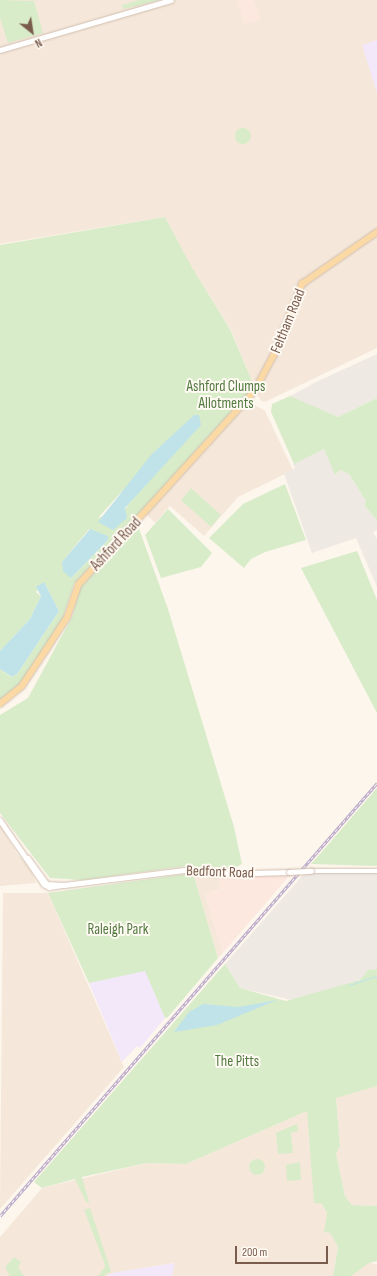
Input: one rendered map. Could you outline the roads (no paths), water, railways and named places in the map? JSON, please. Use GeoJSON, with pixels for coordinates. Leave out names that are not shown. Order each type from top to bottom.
{"type":"FeatureCollection","features":[{"type":"Feature","properties":{"kind":"main road","name":"Feltham Road"},"geometry":{"type":"LineString","coordinates":[[251,396],[273,357],[298,289],[308,278],[377,232]]}},
{"type":"Feature","properties":{"kind":"main road","name":"Ashford Road"},"geometry":{"type":"LineString","coordinates":[[0,704],[22,686],[46,650],[69,615],[79,584],[251,396]]}},
{"type":"Feature","properties":{"kind":"street"},"geometry":{"type":"LineString","coordinates":[[0,50],[171,0]]}},
{"type":"Feature","properties":{"kind":"street","name":"Bedfont Road"},"geometry":{"type":"LineString","coordinates":[[0,820],[48,886],[184,870],[220,874],[377,870]]}},
{"type":"Feature","properties":{"kind":"water"},"geometry":{"type":"Polygon","coordinates":[[[194,415],[199,415],[201,425],[125,508],[127,518],[113,530],[98,522],[151,455],[194,415]]]}},
{"type":"Feature","properties":{"kind":"water"},"geometry":{"type":"Polygon","coordinates":[[[90,529],[108,536],[108,540],[71,578],[63,571],[62,562],[90,529]]]}},
{"type":"Feature","properties":{"kind":"water"},"geometry":{"type":"Polygon","coordinates":[[[44,582],[59,611],[17,674],[12,677],[0,669],[0,651],[30,619],[41,596],[36,587],[44,582]]]}},
{"type":"Feature","properties":{"kind":"water"},"geometry":{"type":"Polygon","coordinates":[[[277,1000],[217,1025],[174,1032],[189,1012],[203,1004],[238,1007],[277,1000]]]}},
{"type":"Feature","properties":{"kind":"waterway"},"geometry":{"type":"LineString","coordinates":[[349,985],[377,976]]}},
{"type":"Feature","properties":{"kind":"railway"},"geometry":{"type":"LineString","coordinates":[[0,1216],[377,783]]}},
{"type":"Feature","properties":{"kind":"park label","name":"Ashford Clumps Allotments"},"geometry":{"type":"Point","coordinates":[226,394]}},
{"type":"Feature","properties":{"kind":"park label","name":"Raleigh Park"},"geometry":{"type":"Point","coordinates":[118,930]}},
{"type":"Feature","properties":{"kind":"park label","name":"The Pitts"},"geometry":{"type":"Point","coordinates":[237,1062]}}]}
